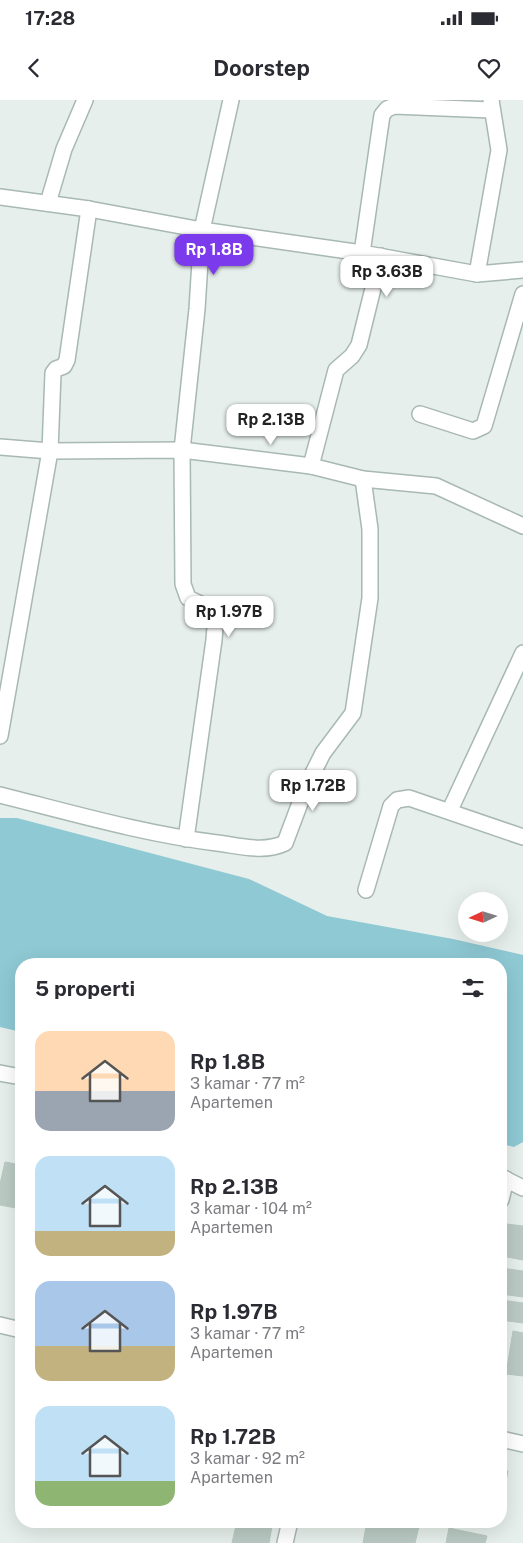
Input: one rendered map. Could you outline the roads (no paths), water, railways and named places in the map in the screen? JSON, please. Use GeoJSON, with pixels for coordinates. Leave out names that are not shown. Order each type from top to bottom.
{"type":"FeatureCollection","features":[{"type":"Feature","properties":{"kind":"street"},"geometry":{"type":"LineString","coordinates":[[48,203],[64,149],[85,100]]}},
{"type":"Feature","properties":{"kind":"street"},"geometry":{"type":"LineString","coordinates":[[186,839],[216,614],[213,610],[188,598],[183,584],[182,450],[197,309],[202,230],[232,100]]}},
{"type":"Feature","properties":{"kind":"street"},"geometry":{"type":"LineString","coordinates":[[362,253],[382,114],[394,106],[491,105],[499,150],[477,274]]}},
{"type":"Feature","properties":{"kind":"street"},"geometry":{"type":"LineString","coordinates":[[0,197],[89,209],[202,230],[381,256],[477,274],[523,270]]}},
{"type":"Feature","properties":{"kind":"street"},"geometry":{"type":"LineString","coordinates":[[0,736],[50,451],[52,378],[56,369],[64,366],[67,360],[89,209]]}},
{"type":"Feature","properties":{"kind":"street"},"geometry":{"type":"LineString","coordinates":[[312,466],[336,370],[352,356],[358,345],[381,256]]}},
{"type":"Feature","properties":{"kind":"street"},"geometry":{"type":"LineString","coordinates":[[420,414],[473,431],[484,426],[523,294]]}},
{"type":"Feature","properties":{"kind":"street"},"geometry":{"type":"LineString","coordinates":[[0,447],[50,451],[182,450],[312,466],[363,479],[436,486],[523,526]]}},
{"type":"Feature","properties":{"kind":"street"},"geometry":{"type":"LineString","coordinates":[[0,795],[163,836],[255,848],[274,848],[285,843],[306,787],[323,753],[354,712],[370,598],[370,528],[363,479]]}},
{"type":"Feature","properties":{"kind":"street"},"geometry":{"type":"LineString","coordinates":[[450,810],[523,653]]}},
{"type":"Feature","properties":{"kind":"street"},"geometry":{"type":"LineString","coordinates":[[366,890],[391,806],[397,800],[409,798],[450,810],[523,837]]}},
{"type":"Feature","properties":{"kind":"street"},"geometry":{"type":"LineString","coordinates":[[0,1073],[15,1076]]}},
{"type":"Feature","properties":{"kind":"street"},"geometry":{"type":"LineString","coordinates":[[507,1180],[523,1188]]}},
{"type":"Feature","properties":{"kind":"street"},"geometry":{"type":"LineString","coordinates":[[0,1325],[15,1329]]}},
{"type":"Feature","properties":{"kind":"street"},"geometry":{"type":"LineString","coordinates":[[507,1440],[523,1444]]}},
{"type":"Feature","properties":{"kind":"street"},"geometry":{"type":"LineString","coordinates":[[285,1543],[288,1528]]}},
{"type":"Feature","properties":{"kind":"water"},"geometry":{"type":"Polygon","coordinates":[[[0,818],[17,818],[249,879],[327,916],[453,939],[458,940],[458,942],[466,942],[523,955],[523,1142],[514,1147],[507,1145],[507,958],[15,958],[15,1031],[0,1027],[0,818]]]}}]}
